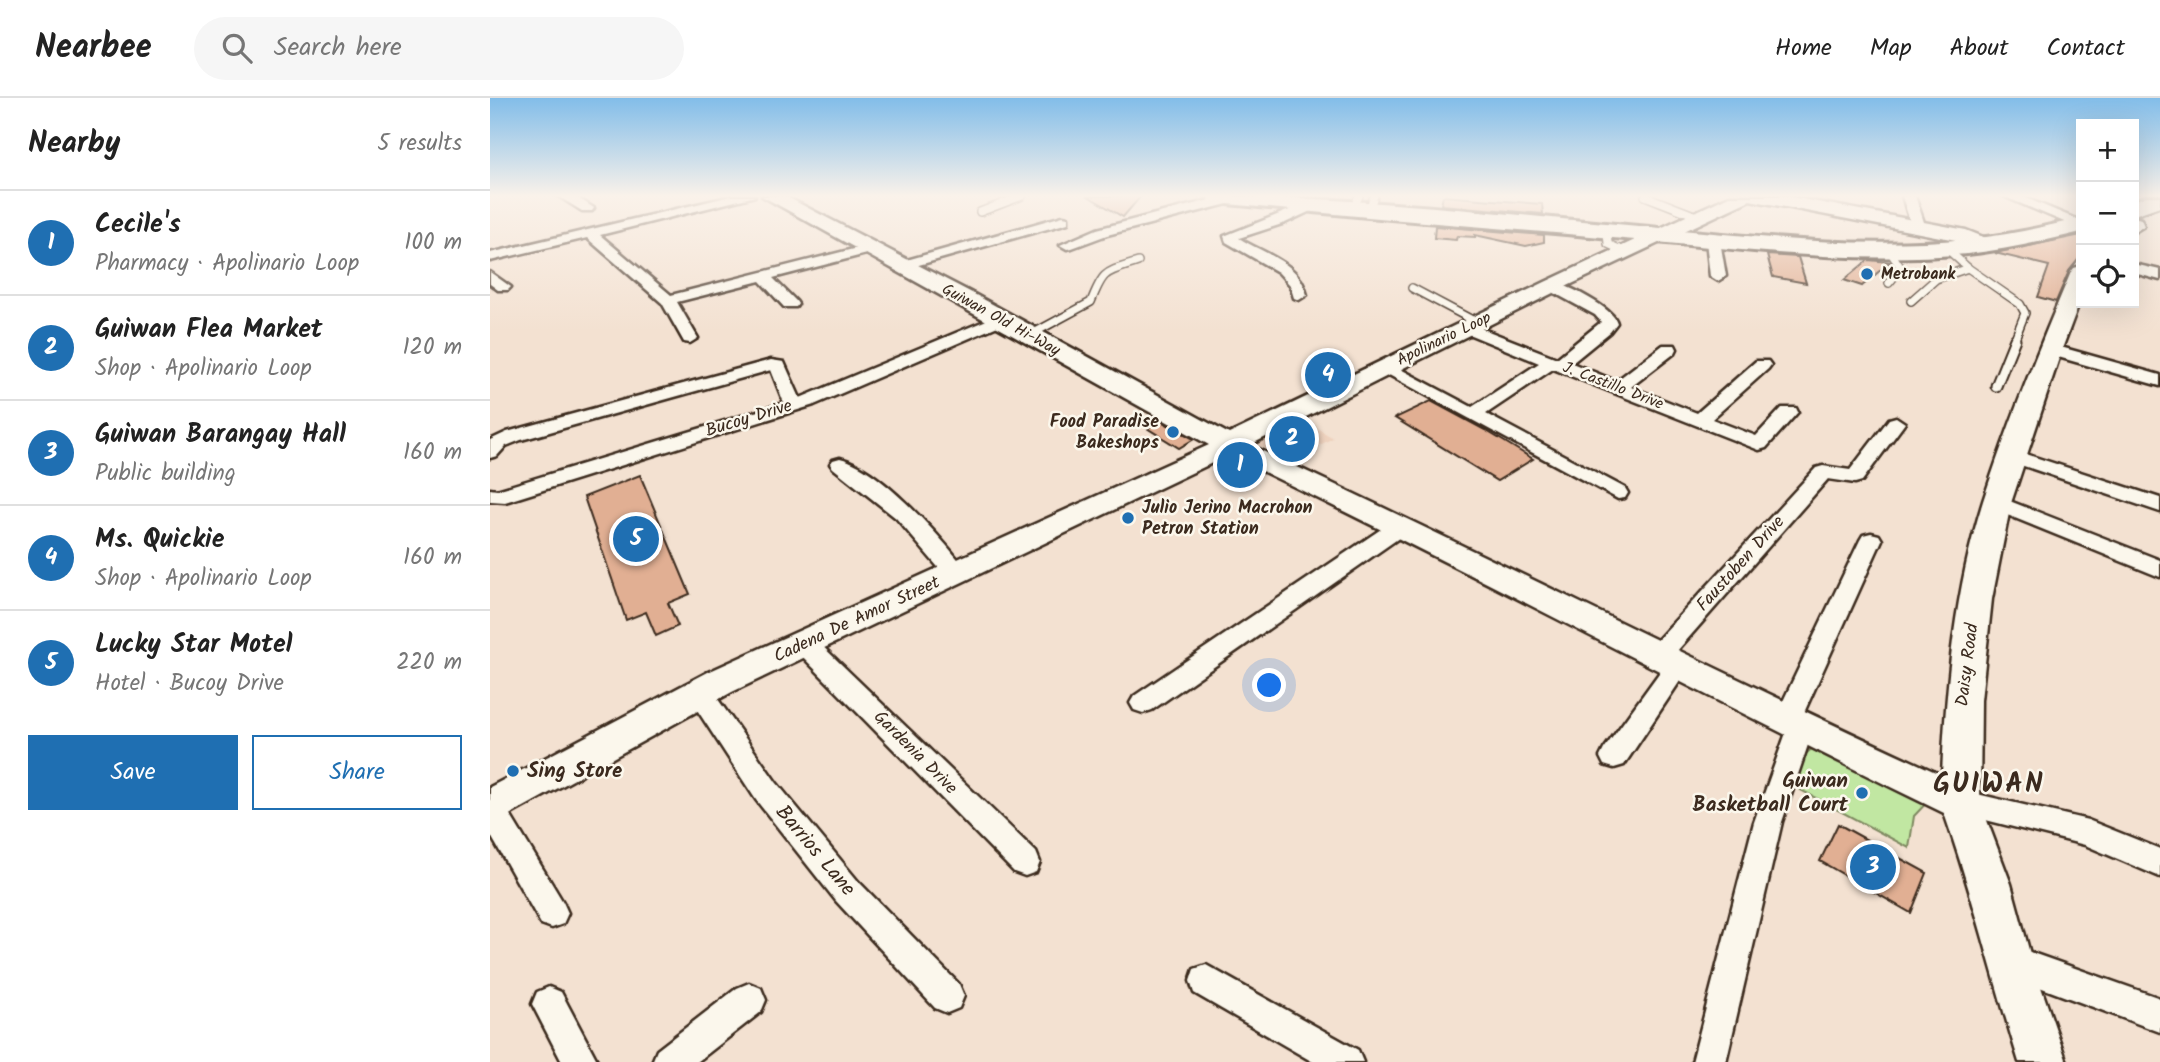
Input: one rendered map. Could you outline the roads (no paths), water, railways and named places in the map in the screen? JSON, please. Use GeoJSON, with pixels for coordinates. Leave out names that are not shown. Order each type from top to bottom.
{"type":"FeatureCollection","features":[{"type":"Feature","properties":{"kind":"highway"},"geometry":{"type":"LineString","coordinates":[[1713,241],[1889,250],[1946,248],[1999,241]]}},
{"type":"Feature","properties":{"kind":"street"},"geometry":{"type":"LineString","coordinates":[[492,255],[561,241]]}},
{"type":"Feature","properties":{"kind":"street"},"geometry":{"type":"LineString","coordinates":[[598,241],[668,300],[690,338]]}},
{"type":"Feature","properties":{"kind":"street","name":"Guiwan Old Hi-Way"},"geometry":{"type":"LineString","coordinates":[[854,241],[1229,445],[1401,526],[1668,661],[1960,802]]}},
{"type":"Feature","properties":{"kind":"street"},"geometry":{"type":"LineString","coordinates":[[901,266],[989,241]]}},
{"type":"Feature","properties":{"kind":"street"},"geometry":{"type":"LineString","coordinates":[[1067,245],[1078,241]]}},
{"type":"Feature","properties":{"kind":"street"},"geometry":{"type":"LineString","coordinates":[[1234,241],[1290,273],[1299,285],[1299,295]]}},
{"type":"Feature","properties":{"kind":"street","name":"Apolinario Loop"},"geometry":{"type":"LineString","coordinates":[[1229,445],[1648,241]]}},
{"type":"Feature","properties":{"kind":"street"},"geometry":{"type":"LineString","coordinates":[[1713,241],[1718,276]]}},
{"type":"Feature","properties":{"kind":"street"},"geometry":{"type":"LineString","coordinates":[[1977,241],[1984,244]]}},
{"type":"Feature","properties":{"kind":"street"},"geometry":{"type":"LineString","coordinates":[[668,300],[869,249]]}},
{"type":"Feature","properties":{"kind":"street"},"geometry":{"type":"LineString","coordinates":[[2139,269],[2160,275]]}},
{"type":"Feature","properties":{"kind":"street"},"geometry":{"type":"LineString","coordinates":[[763,276],[790,304]]}},
{"type":"Feature","properties":{"kind":"street"},"geometry":{"type":"LineString","coordinates":[[490,277],[503,287]]}},
{"type":"Feature","properties":{"kind":"street","name":"Daisy Road"},"geometry":{"type":"LineString","coordinates":[[2043,1062],[2010,961],[1990,884],[1960,802],[1963,700],[1976,599],[1997,503],[2050,349],[2076,284]]}},
{"type":"Feature","properties":{"kind":"street"},"geometry":{"type":"LineString","coordinates":[[1474,414],[1555,364],[1604,330],[1609,323],[1608,317],[1601,312],[1552,286]]}},
{"type":"Feature","properties":{"kind":"street","name":"Bucoy Drive"},"geometry":{"type":"LineString","coordinates":[[490,495],[498,497],[794,405],[1001,319]]}},
{"type":"Feature","properties":{"kind":"street","name":"J. Castillo Drive"},"geometry":{"type":"LineString","coordinates":[[1472,325],[1555,364],[1759,444],[1789,412]]}},
{"type":"Feature","properties":{"kind":"street"},"geometry":{"type":"LineString","coordinates":[[1618,388],[1669,349]]}},
{"type":"Feature","properties":{"kind":"street"},"geometry":{"type":"LineString","coordinates":[[2050,349],[2160,381]]}},
{"type":"Feature","properties":{"kind":"street"},"geometry":{"type":"LineString","coordinates":[[490,452],[499,442],[514,436],[771,365],[778,366],[794,405]]}},
{"type":"Feature","properties":{"kind":"street"},"geometry":{"type":"LineString","coordinates":[[1700,420],[1762,365]]}},
{"type":"Feature","properties":{"kind":"street"},"geometry":{"type":"LineString","coordinates":[[1385,368],[1618,493]]}},
{"type":"Feature","properties":{"kind":"street","name":"Faustoben Drive"},"geometry":{"type":"LineString","coordinates":[[1614,757],[1668,661],[1823,472],[1855,477],[1896,423]]}},
{"type":"Feature","properties":{"kind":"street","name":"Cadena De Amor Street"},"geometry":{"type":"LineString","coordinates":[[490,807],[699,692],[1229,445]]}},
{"type":"Feature","properties":{"kind":"street"},"geometry":{"type":"LineString","coordinates":[[2013,456],[2160,505]]}},
{"type":"Feature","properties":{"kind":"street"},"geometry":{"type":"LineString","coordinates":[[839,464],[905,515],[929,538],[957,574]]}},
{"type":"Feature","properties":{"kind":"street"},"geometry":{"type":"LineString","coordinates":[[1997,503],[2160,569]]}},
{"type":"Feature","properties":{"kind":"street"},"geometry":{"type":"LineString","coordinates":[[1143,703],[1401,526]]}},
{"type":"Feature","properties":{"kind":"street"},"geometry":{"type":"LineString","coordinates":[[1709,1062],[1794,723],[1871,540]]}},
{"type":"Feature","properties":{"kind":"street","name":"Gardenia Drive"},"geometry":{"type":"LineString","coordinates":[[805,644],[1025,862]]}},
{"type":"Feature","properties":{"kind":"street","name":"Barrios Lane"},"geometry":{"type":"LineString","coordinates":[[699,692],[766,791],[847,891],[947,996]]}},
{"type":"Feature","properties":{"kind":"street"},"geometry":{"type":"LineString","coordinates":[[1960,802],[2088,833],[2160,863]]}},
{"type":"Feature","properties":{"kind":"street"},"geometry":{"type":"LineString","coordinates":[[490,807],[552,913]]}},
{"type":"Feature","properties":{"kind":"street"},"geometry":{"type":"LineString","coordinates":[[2010,961],[2160,1015]]}},
{"type":"Feature","properties":{"kind":"street"},"geometry":{"type":"LineString","coordinates":[[1206,981],[1346,1062]]}},
{"type":"Feature","properties":{"kind":"street"},"geometry":{"type":"LineString","coordinates":[[669,1062],[749,1000]]}},
{"type":"Feature","properties":{"kind":"street"},"geometry":{"type":"LineString","coordinates":[[549,1004],[581,1062]]}},
{"type":"Feature","properties":{"kind":"lane"},"geometry":{"type":"LineString","coordinates":[[1608,241],[1608,244],[1626,252]]}},
{"type":"Feature","properties":{"kind":"lane"},"geometry":{"type":"LineString","coordinates":[[1946,248],[1968,268],[2012,298],[2025,313],[1996,386]]}},
{"type":"Feature","properties":{"kind":"lane"},"geometry":{"type":"LineString","coordinates":[[1889,250],[1901,268],[1889,283]]}},
{"type":"Feature","properties":{"kind":"lane"},"geometry":{"type":"LineString","coordinates":[[1030,335],[1091,302],[1101,277],[1138,262]]}},
{"type":"Feature","properties":{"kind":"lane"},"geometry":{"type":"LineString","coordinates":[[1911,301],[1936,279],[1968,268]]}},
{"type":"Feature","properties":{"kind":"lane"},"geometry":{"type":"LineString","coordinates":[[1412,288],[1472,325]]}},
{"type":"Feature","properties":{"kind":"lane"},"geometry":{"type":"LineString","coordinates":[[1319,365],[1353,384]]}},
{"type":"Feature","properties":{"kind":"place","name":"Metrobank"},"geometry":{"type":"Point","coordinates":[1867,274]}},
{"type":"Feature","properties":{"kind":"place","name":"Ms. Quickie"},"geometry":{"type":"Point","coordinates":[1328,375]}},
{"type":"Feature","properties":{"kind":"place","name":"Food Paradise Bakeshops"},"geometry":{"type":"Point","coordinates":[1173,432]}},
{"type":"Feature","properties":{"kind":"place","name":"Guiwan Flea Market"},"geometry":{"type":"Point","coordinates":[1292,439]}},
{"type":"Feature","properties":{"kind":"place","name":"Cecile's"},"geometry":{"type":"Point","coordinates":[1240,465]}},
{"type":"Feature","properties":{"kind":"place","name":"Julio Jerino Macrohon Petron Station"},"geometry":{"type":"Point","coordinates":[1128,518]}},
{"type":"Feature","properties":{"kind":"place","name":"Lucky Star Motel"},"geometry":{"type":"Point","coordinates":[636,539]}},
{"type":"Feature","properties":{"kind":"place","name":"Sing Store"},"geometry":{"type":"Point","coordinates":[513,771]}},
{"type":"Feature","properties":{"kind":"place","name":"Guiwan Basketball Court"},"geometry":{"type":"Point","coordinates":[1862,793]}},
{"type":"Feature","properties":{"kind":"place","name":"Guiwan Barangay Hall"},"geometry":{"type":"Point","coordinates":[1873,867]}},
{"type":"Feature","properties":{"kind":"district","name":"GUIWAN"},"geometry":{"type":"Point","coordinates":[1989,784]}}]}
